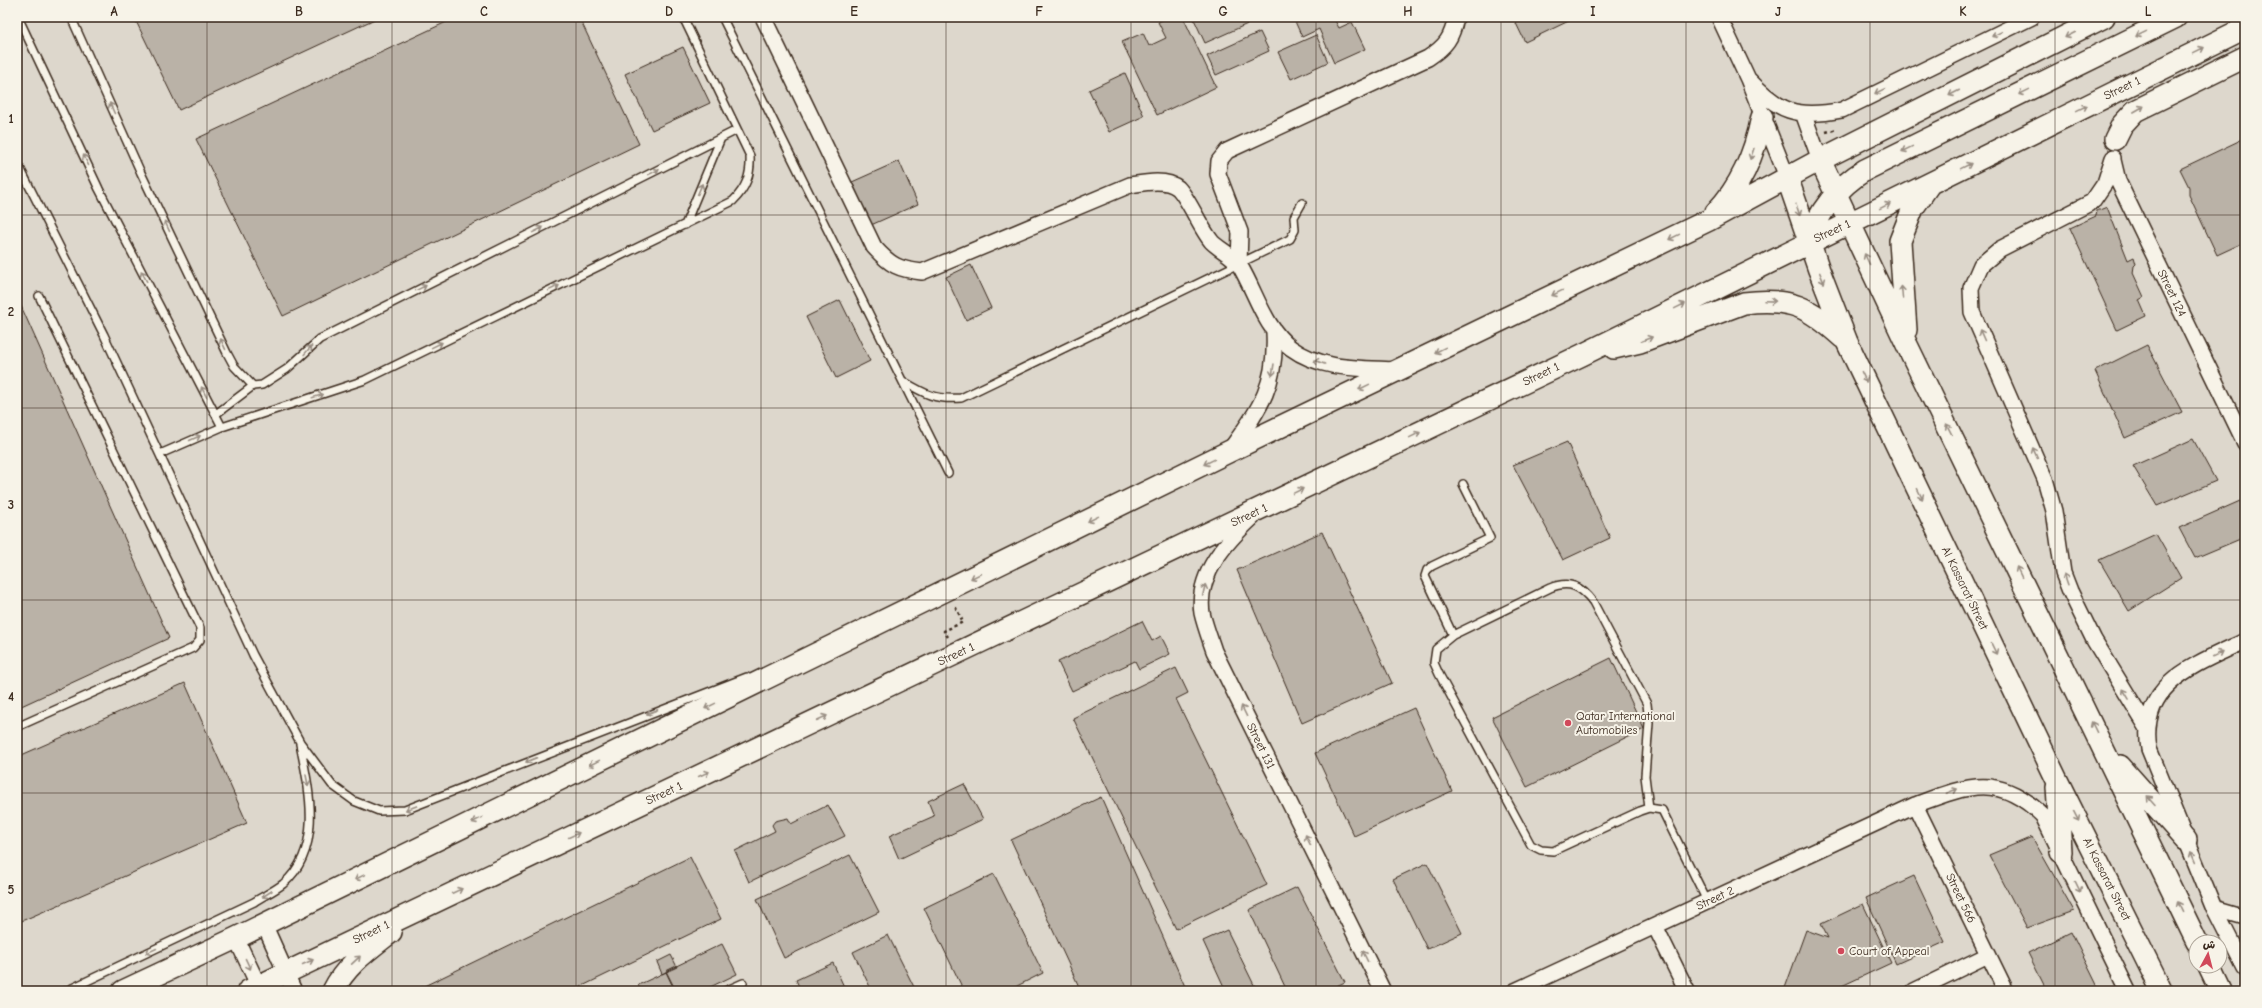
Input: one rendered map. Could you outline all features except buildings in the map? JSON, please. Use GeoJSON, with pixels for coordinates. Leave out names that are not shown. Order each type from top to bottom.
{"type":"FeatureCollection","features":[{"type":"Feature","properties":{"kind":"street"},"geometry":{"type":"LineString","coordinates":[[763,17],[874,248],[888,264],[903,269],[922,272],[1130,186],[1150,182],[1177,188],[1212,242],[1239,264],[1274,332],[1290,347],[1307,358],[1326,364],[1347,368],[1399,370]]}},
{"type":"Feature","properties":{"kind":"street"},"geometry":{"type":"LineString","coordinates":[[1239,264],[1240,232],[1218,174],[1219,161],[1227,151],[1428,58],[1443,48],[1453,30],[1456,17]]}},
{"type":"Feature","properties":{"kind":"street"},"geometry":{"type":"LineString","coordinates":[[1719,17],[1748,79],[1787,177]]}},
{"type":"Feature","properties":{"kind":"street"},"geometry":{"type":"LineString","coordinates":[[1748,79],[1765,97],[1778,106],[1802,113],[1823,113],[1842,110],[2032,17]]}},
{"type":"Feature","properties":{"kind":"street"},"geometry":{"type":"LineString","coordinates":[[123,991],[236,938],[1228,452],[1709,220],[1820,160],[2104,17]]}},
{"type":"Feature","properties":{"kind":"street"},"geometry":{"type":"LineString","coordinates":[[1809,242],[1819,217],[1836,194],[1844,185],[1865,170],[2176,17]]}},
{"type":"Feature","properties":{"kind":"street","name":"Street 1"},"geometry":{"type":"LineString","coordinates":[[256,989],[285,973],[1582,355],[2245,28]]}},
{"type":"Feature","properties":{"kind":"street"},"geometry":{"type":"LineString","coordinates":[[2146,727],[2094,640],[2066,582],[2054,511],[2045,479],[1972,312],[1970,300],[1974,276],[1990,256],[2092,202],[2105,183],[2114,148],[2122,125],[2135,111],[2245,57]]}},
{"type":"Feature","properties":{"kind":"street"},"geometry":{"type":"LineString","coordinates":[[1802,113],[1820,160],[1907,345],[2105,749],[2193,934]]}},
{"type":"Feature","properties":{"kind":"street"},"geometry":{"type":"LineString","coordinates":[[1709,220],[1725,202],[1747,166],[1757,140],[1762,117]]}},
{"type":"Feature","properties":{"kind":"street","name":"Street 124"},"geometry":{"type":"LineString","coordinates":[[2114,148],[2118,181],[2245,443]]}},
{"type":"Feature","properties":{"kind":"street","name":"Al Kassarat Street"},"geometry":{"type":"LineString","coordinates":[[1787,177],[1809,242],[1847,342],[2056,778],[2162,991]]}},
{"type":"Feature","properties":{"kind":"street"},"geometry":{"type":"LineString","coordinates":[[1907,345],[1901,275],[1900,241],[1913,208],[1931,183]]}},
{"type":"Feature","properties":{"kind":"street"},"geometry":{"type":"LineString","coordinates":[[1582,355],[1640,342],[1744,303],[1762,301],[1781,301],[1801,307],[1820,317],[1847,342]]}},
{"type":"Feature","properties":{"kind":"street"},"geometry":{"type":"LineString","coordinates":[[1228,452],[1254,417],[1266,395],[1272,375],[1275,354],[1274,332]]}},
{"type":"Feature","properties":{"kind":"street","name":"Street 131"},"geometry":{"type":"LineString","coordinates":[[1263,508],[1230,538],[1216,558],[1207,578],[1202,595],[1202,612],[1214,651],[1383,991]]}},
{"type":"Feature","properties":{"kind":"street"},"geometry":{"type":"LineString","coordinates":[[2245,641],[2190,667],[2177,675],[2161,692],[2150,712],[2146,727],[2148,749],[2214,908],[2245,968]]}},
{"type":"Feature","properties":{"kind":"street"},"geometry":{"type":"LineString","coordinates":[[2105,749],[2186,840]]}},
{"type":"Feature","properties":{"kind":"street"},"geometry":{"type":"LineString","coordinates":[[2056,778],[2060,852]]}},
{"type":"Feature","properties":{"kind":"street"},"geometry":{"type":"LineString","coordinates":[[1916,805],[1959,789],[1978,786],[1999,788],[2016,794],[2029,802],[2042,816],[2128,991]]}},
{"type":"Feature","properties":{"kind":"street","name":"Street 2"},"geometry":{"type":"LineString","coordinates":[[1515,991],[1916,805]]}},
{"type":"Feature","properties":{"kind":"street","name":"Street 566"},"geometry":{"type":"LineString","coordinates":[[1916,805],[2006,991]]}},
{"type":"Feature","properties":{"kind":"street"},"geometry":{"type":"LineString","coordinates":[[333,991],[342,975],[357,959],[422,908]]}},
{"type":"Feature","properties":{"kind":"street"},"geometry":{"type":"LineString","coordinates":[[2214,908],[2245,917]]}},
{"type":"Feature","properties":{"kind":"street"},"geometry":{"type":"LineString","coordinates":[[264,924],[294,991]]}},
{"type":"Feature","properties":{"kind":"street"},"geometry":{"type":"LineString","coordinates":[[1655,926],[1687,991]]}},
{"type":"Feature","properties":{"kind":"street"},"geometry":{"type":"LineString","coordinates":[[236,938],[256,989]]}},
{"type":"Feature","properties":{"kind":"street"},"geometry":{"type":"LineString","coordinates":[[1914,991],[1988,955]]}},
{"type":"Feature","properties":{"kind":"street"},"geometry":{"type":"LineString","coordinates":[[2213,974],[2221,991]]}},
{"type":"Feature","properties":{"kind":"lane"},"geometry":{"type":"LineString","coordinates":[[18,17],[99,188],[222,426]]}},
{"type":"Feature","properties":{"kind":"lane"},"geometry":{"type":"LineString","coordinates":[[71,17],[141,173],[227,353],[234,366],[254,386]]}},
{"type":"Feature","properties":{"kind":"lane"},"geometry":{"type":"LineString","coordinates":[[160,454],[222,426],[365,380],[733,201],[745,186],[750,167],[750,156],[683,17]]}},
{"type":"Feature","properties":{"kind":"lane"},"geometry":{"type":"LineString","coordinates":[[722,17],[948,473]]}},
{"type":"Feature","properties":{"kind":"lane"},"geometry":{"type":"LineString","coordinates":[[216,414],[254,386],[262,385],[287,369],[320,339],[737,130]]}},
{"type":"Feature","properties":{"kind":"lane"},"geometry":{"type":"LineString","coordinates":[[685,225],[721,138]]}},
{"type":"Feature","properties":{"kind":"lane"},"geometry":{"type":"LineString","coordinates":[[17,162],[104,335],[253,655],[300,742],[332,785],[354,801],[379,811],[405,810],[757,673]]}},
{"type":"Feature","properties":{"kind":"lane"},"geometry":{"type":"LineString","coordinates":[[903,381],[927,395],[943,399],[961,398],[1290,239],[1295,230],[1294,217],[1302,203]]}},
{"type":"Feature","properties":{"kind":"lane"},"geometry":{"type":"LineString","coordinates":[[17,727],[193,648],[200,640],[200,628],[39,296]]}},
{"type":"Feature","properties":{"kind":"lane"},"geometry":{"type":"LineString","coordinates":[[1454,635],[1425,576],[1427,570],[1432,566],[1490,538],[1463,484]]}},
{"type":"Feature","properties":{"kind":"lane"},"geometry":{"type":"LineString","coordinates":[[1649,808],[1645,776],[1649,723],[1647,704],[1593,602],[1586,592],[1568,584],[1560,584],[1454,635],[1436,649],[1434,663],[1531,845],[1541,850],[1553,851],[1649,808],[1662,810],[1666,814],[1707,902]]}},
{"type":"Feature","properties":{"kind":"lane"},"geometry":{"type":"LineString","coordinates":[[764,670],[846,640]]}},
{"type":"Feature","properties":{"kind":"lane"},"geometry":{"type":"LineString","coordinates":[[66,991],[254,902],[282,885],[294,871],[309,840],[309,793],[300,742]]}},
{"type":"Feature","properties":{"kind":"lane"},"geometry":{"type":"LineString","coordinates":[[725,991],[743,983]]}},
{"type":"Feature","properties":{"kind":"path"},"geometry":{"type":"LineString","coordinates":[[947,590],[963,622],[944,631],[956,654]]}},
{"type":"Feature","properties":{"kind":"shaded area"},"geometry":{"type":"Polygon","coordinates":[[[17,17],[2245,17],[2245,991],[17,991],[17,17]]]}},
{"type":"Feature","properties":{"kind":"place","name":"Qatar International Automobiles"},"geometry":{"type":"Point","coordinates":[1568,723]}},
{"type":"Feature","properties":{"kind":"place","name":"Court of Appeal"},"geometry":{"type":"Point","coordinates":[1841,951]}}]}
